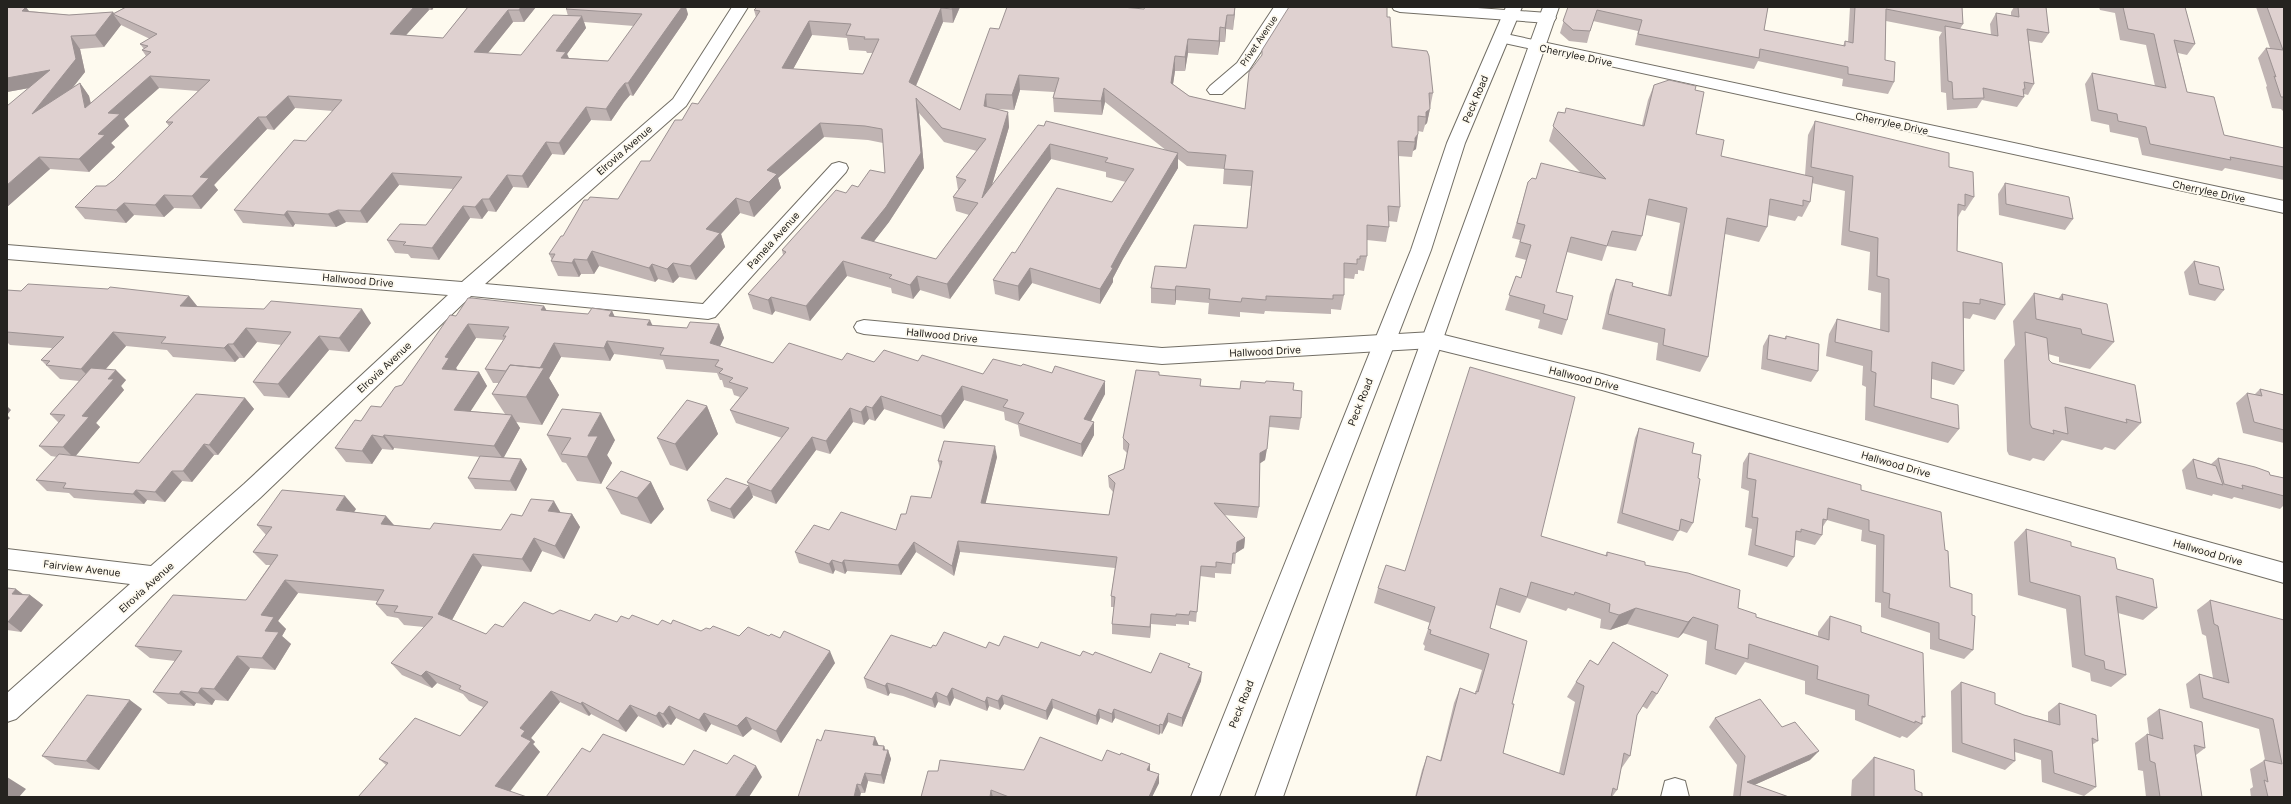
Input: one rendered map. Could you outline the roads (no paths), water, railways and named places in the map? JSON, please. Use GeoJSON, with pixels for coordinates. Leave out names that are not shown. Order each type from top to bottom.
{"type":"FeatureCollection","features":[{"type":"Feature","properties":{"kind":"street","name":"Elrovia Avenue"},"geometry":{"type":"LineString","coordinates":[[7,710],[252,491],[466,289],[680,102],[740,7]]}},
{"type":"Feature","properties":{"kind":"street","name":"Privet Avenue"},"geometry":{"type":"LineString","coordinates":[[1216,90],[1243,66],[1282,7]]}},
{"type":"Feature","properties":{"kind":"street"},"geometry":{"type":"LineString","coordinates":[[1269,797],[1536,46],[1550,12],[1400,7]]}},
{"type":"Feature","properties":{"kind":"street","name":"Peck Road"},"geometry":{"type":"LineString","coordinates":[[1205,797],[1421,250],[1456,143],[1512,11]]}},
{"type":"Feature","properties":{"kind":"street","name":"Cherrylee Drive"},"geometry":{"type":"LineString","coordinates":[[1501,38],[2284,206]]}},
{"type":"Feature","properties":{"kind":"street","name":"Pamela Avenue"},"geometry":{"type":"LineString","coordinates":[[708,312],[839,168]]}},
{"type":"Feature","properties":{"kind":"street","name":"Hallwood Drive"},"geometry":{"type":"LineString","coordinates":[[7,252],[466,289],[708,312]]}},
{"type":"Feature","properties":{"kind":"street","name":"Hallwood Drive"},"geometry":{"type":"LineString","coordinates":[[864,327],[1162,356],[1432,340],[1602,382],[2284,573]]}},
{"type":"Feature","properties":{"kind":"street","name":"Fairview Avenue"},"geometry":{"type":"LineString","coordinates":[[7,559],[157,576]]}}]}
